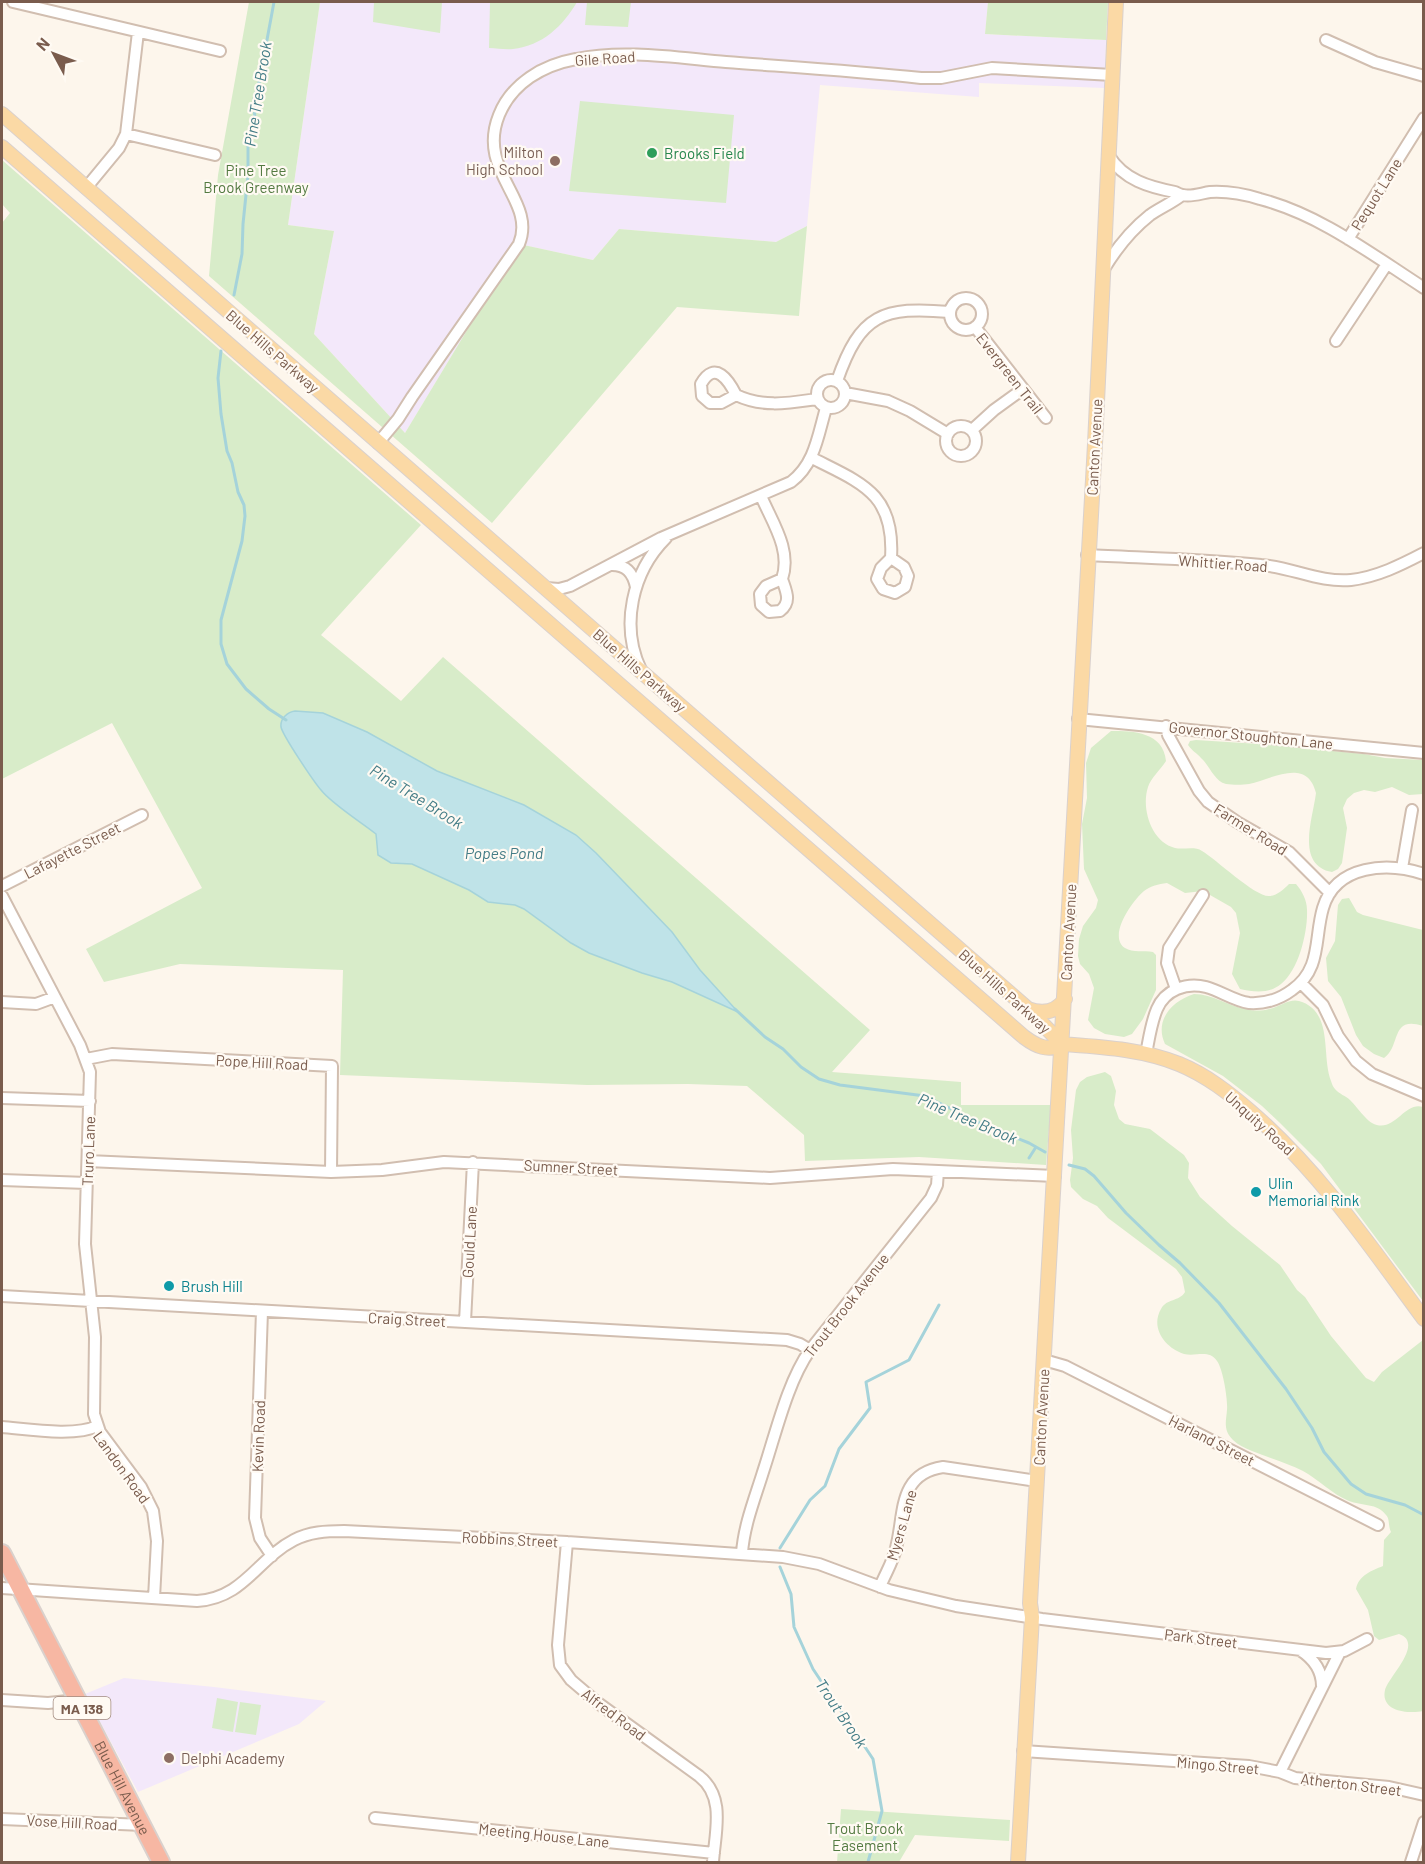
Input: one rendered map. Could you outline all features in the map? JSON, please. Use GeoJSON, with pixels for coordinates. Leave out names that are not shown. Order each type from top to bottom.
{"type":"FeatureCollection","features":[{"type":"Feature","properties":{"kind":"highway","name":"Blue Hill Avenue"},"geometry":{"type":"LineString","coordinates":[[2,1553],[161,1863]]}},
{"type":"Feature","properties":{"kind":"main road","name":"Canton Avenue"},"geometry":{"type":"LineString","coordinates":[[1018,1863],[1032,1617],[1030,1603],[1104,269],[1116,2]]}},
{"type":"Feature","properties":{"kind":"main road","name":"Blue Hills Parkway"},"geometry":{"type":"LineString","coordinates":[[2,114],[703,724],[1028,1010],[1062,1044],[1054,1048],[1045,1048],[1017,1032],[2,147]]}},
{"type":"Feature","properties":{"kind":"main road"},"geometry":{"type":"LineString","coordinates":[[63,201],[83,185]]}},
{"type":"Feature","properties":{"kind":"main road"},"geometry":{"type":"LineString","coordinates":[[688,743],[703,724]]}},
{"type":"Feature","properties":{"kind":"main road"},"geometry":{"type":"LineString","coordinates":[[1028,1010],[1051,1011],[1065,999]]}},
{"type":"Feature","properties":{"kind":"main road"},"geometry":{"type":"LineString","coordinates":[[1017,1032],[1027,1030],[1032,1024],[1032,1017],[1028,1010]]}},
{"type":"Feature","properties":{"kind":"main road","name":"Unquity Road"},"geometry":{"type":"LineString","coordinates":[[1062,1044],[1146,1054],[1181,1064],[1207,1078],[1242,1104],[1285,1143],[1329,1191],[1424,1319]]}},
{"type":"Feature","properties":{"kind":"street"},"geometry":{"type":"LineString","coordinates":[[13,2],[220,51]]}},
{"type":"Feature","properties":{"kind":"street"},"geometry":{"type":"LineString","coordinates":[[83,185],[119,148],[126,134],[138,32]]}},
{"type":"Feature","properties":{"kind":"street"},"geometry":{"type":"LineString","coordinates":[[1326,40],[1375,62],[1424,76]]}},
{"type":"Feature","properties":{"kind":"street","name":"Gile Road"},"geometry":{"type":"LineString","coordinates":[[378,443],[398,419],[519,244],[523,233],[522,217],[519,206],[499,170],[494,151],[494,133],[499,115],[509,96],[525,81],[542,71],[575,59],[615,55],[670,57],[928,79],[992,68],[1112,75]]}},
{"type":"Feature","properties":{"kind":"street","name":"Pequot Lane"},"geometry":{"type":"LineString","coordinates":[[1348,239],[1424,118]]}},
{"type":"Feature","properties":{"kind":"street"},"geometry":{"type":"LineString","coordinates":[[126,134],[215,155]]}},
{"type":"Feature","properties":{"kind":"street"},"geometry":{"type":"LineString","coordinates":[[1109,156],[1121,170],[1140,182],[1182,195],[1221,192],[1260,199],[1305,214],[1424,288]]}},
{"type":"Feature","properties":{"kind":"street"},"geometry":{"type":"LineString","coordinates":[[1104,269],[1122,243],[1137,227],[1182,195]]}},
{"type":"Feature","properties":{"kind":"street"},"geometry":{"type":"LineString","coordinates":[[1336,341],[1387,264]]}},
{"type":"Feature","properties":{"kind":"street","name":"Evergreen Trail"},"geometry":{"type":"LineString","coordinates":[[960,299],[973,300],[979,305],[982,313],[981,320],[975,327],[966,330],[957,328],[950,312],[953,304],[960,299]]}},
{"type":"Feature","properties":{"kind":"street"},"geometry":{"type":"LineString","coordinates":[[837,381],[852,345],[873,321],[886,314],[905,310],[950,312]]}},
{"type":"Feature","properties":{"kind":"street","name":"Evergreen Trail"},"geometry":{"type":"LineString","coordinates":[[975,327],[1046,418]]}},
{"type":"Feature","properties":{"kind":"street"},"geometry":{"type":"LineString","coordinates":[[831,380],[843,386],[845,393],[839,404],[831,408],[821,405],[817,399],[817,392],[821,386],[831,380]]}},
{"type":"Feature","properties":{"kind":"street"},"geometry":{"type":"LineString","coordinates":[[972,430],[994,410],[1023,389]]}},
{"type":"Feature","properties":{"kind":"street"},"geometry":{"type":"LineString","coordinates":[[845,393],[888,401],[910,411],[948,434]]}},
{"type":"Feature","properties":{"kind":"street"},"geometry":{"type":"LineString","coordinates":[[736,395],[754,402],[770,404],[817,399]]}},
{"type":"Feature","properties":{"kind":"street"},"geometry":{"type":"LineString","coordinates":[[546,588],[559,589],[570,586],[670,533],[784,486],[796,478],[812,458],[826,408]]}},
{"type":"Feature","properties":{"kind":"street"},"geometry":{"type":"LineString","coordinates":[[966,426],[972,430],[976,437],[975,447],[970,453],[963,456],[956,455],[949,450],[946,442],[953,428],[966,426]]}},
{"type":"Feature","properties":{"kind":"street"},"geometry":{"type":"LineString","coordinates":[[812,458],[858,481],[872,492],[887,518],[891,537],[891,558]]}},
{"type":"Feature","properties":{"kind":"street"},"geometry":{"type":"LineString","coordinates":[[761,496],[785,552],[786,564],[782,579]]}},
{"type":"Feature","properties":{"kind":"street"},"geometry":{"type":"LineString","coordinates":[[642,671],[635,654],[631,634],[631,611],[636,587],[650,557],[670,533]]}},
{"type":"Feature","properties":{"kind":"street","name":"Whittier Road"},"geometry":{"type":"LineString","coordinates":[[1088,555],[1262,565],[1315,577],[1341,580],[1381,573],[1424,554]]}},
{"type":"Feature","properties":{"kind":"street"},"geometry":{"type":"LineString","coordinates":[[609,565],[626,568],[632,574],[636,587]]}},
{"type":"Feature","properties":{"kind":"street","name":"Governor Stoughton Lane"},"geometry":{"type":"LineString","coordinates":[[1078,719],[1424,753]]}},
{"type":"Feature","properties":{"kind":"street","name":"Farmer Road"},"geometry":{"type":"LineString","coordinates":[[1167,726],[1168,735],[1204,799],[1219,811],[1289,852],[1330,893]]}},
{"type":"Feature","properties":{"kind":"street"},"geometry":{"type":"LineString","coordinates":[[1402,868],[1412,810]]}},
{"type":"Feature","properties":{"kind":"street","name":"Lafayette Street"},"geometry":{"type":"LineString","coordinates":[[2,886],[142,815]]}},
{"type":"Feature","properties":{"kind":"street"},"geometry":{"type":"LineString","coordinates":[[1146,1054],[1157,1009],[1163,999],[1176,989],[1188,986],[1206,987],[1242,1001],[1260,1003],[1278,998],[1302,983],[1316,958],[1322,912],[1330,893],[1344,879],[1363,869],[1376,866],[1402,868],[1424,874]]}},
{"type":"Feature","properties":{"kind":"street"},"geometry":{"type":"LineString","coordinates":[[1176,989],[1168,968],[1169,948],[1203,895]]}},
{"type":"Feature","properties":{"kind":"street","name":"Truro Lane"},"geometry":{"type":"LineString","coordinates":[[2,896],[86,1059],[90,1072],[85,1244],[96,1350],[93,1414],[97,1426]]}},
{"type":"Feature","properties":{"kind":"street"},"geometry":{"type":"LineString","coordinates":[[1302,983],[1323,1005],[1344,1046],[1362,1066],[1372,1074],[1424,1096]]}},
{"type":"Feature","properties":{"kind":"street"},"geometry":{"type":"LineString","coordinates":[[2,1002],[36,1004],[54,997]]}},
{"type":"Feature","properties":{"kind":"street","name":"Pope Hill Road"},"geometry":{"type":"LineString","coordinates":[[86,1059],[112,1054],[333,1066],[331,1172]]}},
{"type":"Feature","properties":{"kind":"street"},"geometry":{"type":"LineString","coordinates":[[2,1098],[90,1101]]}},
{"type":"Feature","properties":{"kind":"street","name":"Sumner Street"},"geometry":{"type":"LineString","coordinates":[[88,1161],[331,1172],[382,1170],[436,1162],[473,1162],[770,1178],[868,1170],[1055,1176]]}},
{"type":"Feature","properties":{"kind":"street","name":"Gould Lane"},"geometry":{"type":"LineString","coordinates":[[465,1322],[473,1162]]}},
{"type":"Feature","properties":{"kind":"street","name":"Trout Brook Avenue"},"geometry":{"type":"LineString","coordinates":[[742,1553],[745,1531],[779,1422],[800,1367],[810,1350],[927,1203],[937,1185],[938,1171]]}},
{"type":"Feature","properties":{"kind":"street"},"geometry":{"type":"LineString","coordinates":[[2,1180],[87,1183]]}},
{"type":"Feature","properties":{"kind":"street","name":"Craig Street"},"geometry":{"type":"LineString","coordinates":[[2,1296],[787,1340],[810,1350]]}},
{"type":"Feature","properties":{"kind":"street","name":"Kevin Road"},"geometry":{"type":"LineString","coordinates":[[262,1311],[255,1518],[260,1538],[272,1556]]}},
{"type":"Feature","properties":{"kind":"street","name":"Harland Street"},"geometry":{"type":"LineString","coordinates":[[1044,1360],[1065,1366],[1378,1525]]}},
{"type":"Feature","properties":{"kind":"street","name":"Landon Road"},"geometry":{"type":"LineString","coordinates":[[2,1427],[74,1431],[97,1426],[146,1495],[153,1511],[157,1551],[154,1598]]}},
{"type":"Feature","properties":{"kind":"street","name":"Myers Lane"},"geometry":{"type":"LineString","coordinates":[[880,1587],[896,1548],[906,1496],[911,1485],[919,1477],[929,1471],[944,1467],[1037,1481]]}},
{"type":"Feature","properties":{"kind":"street","name":"Robbins Street"},"geometry":{"type":"LineString","coordinates":[[2,1588],[197,1601],[214,1599],[241,1585],[285,1545],[300,1537],[335,1531],[742,1553],[807,1561],[880,1587],[950,1605],[1032,1617]]}},
{"type":"Feature","properties":{"kind":"street","name":"Alfred Road"},"geometry":{"type":"LineString","coordinates":[[567,1542],[558,1645],[560,1665],[589,1696],[699,1776],[710,1787],[715,1797],[717,1810],[713,1858]]}},
{"type":"Feature","properties":{"kind":"street","name":"Park Street"},"geometry":{"type":"LineString","coordinates":[[1032,1617],[1331,1653],[1340,1652],[1367,1640]]}},
{"type":"Feature","properties":{"kind":"street"},"geometry":{"type":"LineString","coordinates":[[1300,1650],[1309,1656],[1318,1669],[1322,1687]]}},
{"type":"Feature","properties":{"kind":"street","name":"Mingo Street"},"geometry":{"type":"LineString","coordinates":[[1023,1751],[1249,1766],[1280,1772],[1340,1652]]}},
{"type":"Feature","properties":{"kind":"street"},"geometry":{"type":"LineString","coordinates":[[2,1700],[48,1703],[78,1700]]}},
{"type":"Feature","properties":{"kind":"street","name":"Atherton Street"},"geometry":{"type":"LineString","coordinates":[[1280,1772],[1295,1778],[1389,1787],[1424,1794]]}},
{"type":"Feature","properties":{"kind":"street","name":"Meeting House Lane"},"geometry":{"type":"LineString","coordinates":[[375,1818],[713,1858]]}},
{"type":"Feature","properties":{"kind":"street","name":"Vose Hill Road"},"geometry":{"type":"LineString","coordinates":[[2,1819],[143,1825]]}},
{"type":"Feature","properties":{"kind":"street"},"geometry":{"type":"LineString","coordinates":[[1411,1863],[1424,1822]]}},
{"type":"Feature","properties":{"kind":"shaded area","name":"Milton High School"},"geometry":{"type":"Polygon","coordinates":[[[320,2],[988,2],[985,34],[1106,40],[1104,88],[979,83],[979,97],[820,85],[807,226],[776,242],[619,229],[593,260],[519,244],[405,433],[314,334],[334,231],[288,225],[320,2]]]}},
{"type":"Feature","properties":{"kind":"shaded area","name":"Delphi Academy"},"geometry":{"type":"Polygon","coordinates":[[[124,1678],[326,1701],[299,1724],[138,1792],[85,1694],[124,1678]]]}},
{"type":"Feature","properties":{"kind":"green space","name":"Pine Tree Brook Greenway"},"geometry":{"type":"Polygon","coordinates":[[[249,2],[320,2],[288,225],[334,231],[314,334],[405,433],[519,244],[593,260],[619,229],[776,242],[807,226],[799,316],[677,307],[492,523],[209,276],[218,175],[249,2]]]}},
{"type":"Feature","properties":{"kind":"green space"},"geometry":{"type":"Polygon","coordinates":[[[374,2],[442,2],[440,33],[373,22],[374,2]]]}},
{"type":"Feature","properties":{"kind":"green space"},"geometry":{"type":"Polygon","coordinates":[[[490,2],[577,2],[551,33],[533,44],[507,49],[489,48],[490,2]]]}},
{"type":"Feature","properties":{"kind":"green space"},"geometry":{"type":"Polygon","coordinates":[[[587,2],[631,2],[628,27],[585,25],[587,2]]]}},
{"type":"Feature","properties":{"kind":"green space"},"geometry":{"type":"Polygon","coordinates":[[[988,2],[1108,2],[1106,40],[985,34],[988,2]]]}},
{"type":"Feature","properties":{"kind":"green space","name":"Brooks Field"},"geometry":{"type":"Polygon","coordinates":[[[580,101],[734,115],[726,203],[569,191],[580,101]]]}},
{"type":"Feature","properties":{"kind":"green space"},"geometry":{"type":"Polygon","coordinates":[[[2,160],[421,525],[321,635],[401,701],[443,657],[870,1030],[832,1072],[961,1082],[961,1105],[1051,1105],[1046,1165],[919,1157],[805,1161],[804,1135],[747,1086],[587,1085],[340,1075],[343,970],[180,964],[104,982],[86,949],[202,888],[112,723],[2,779],[2,223],[10,213],[2,204],[2,160]]]}},
{"type":"Feature","properties":{"kind":"green space"},"geometry":{"type":"Polygon","coordinates":[[[1111,731],[1146,735],[1159,744],[1164,751],[1166,761],[1149,784],[1146,795],[1147,814],[1154,832],[1160,839],[1175,848],[1202,851],[1246,885],[1264,895],[1273,895],[1281,892],[1289,884],[1296,884],[1304,896],[1307,910],[1301,950],[1287,978],[1272,989],[1251,991],[1240,989],[1232,974],[1240,933],[1236,913],[1231,907],[1203,891],[1185,893],[1167,883],[1155,885],[1144,891],[1128,910],[1119,935],[1120,942],[1125,948],[1153,952],[1156,955],[1156,990],[1143,1019],[1132,1034],[1124,1037],[1105,1034],[1094,1028],[1088,1020],[1094,988],[1078,956],[1079,939],[1083,926],[1096,908],[1098,900],[1084,869],[1082,824],[1087,798],[1086,763],[1091,748],[1111,731]]]}},
{"type":"Feature","properties":{"kind":"green space"},"geometry":{"type":"Polygon","coordinates":[[[1190,741],[1423,760],[1423,794],[1409,795],[1392,787],[1375,792],[1364,790],[1354,793],[1347,799],[1343,808],[1347,828],[1342,863],[1332,872],[1321,868],[1313,860],[1310,851],[1310,827],[1316,793],[1305,776],[1288,773],[1249,784],[1226,784],[1215,777],[1204,761],[1188,745],[1190,741]]]}},
{"type":"Feature","properties":{"kind":"green space"},"geometry":{"type":"Polygon","coordinates":[[[1349,898],[1357,912],[1363,915],[1423,930],[1423,1026],[1413,1024],[1401,1028],[1393,1047],[1384,1058],[1363,1046],[1356,1035],[1341,997],[1328,981],[1326,958],[1335,941],[1338,905],[1342,899],[1349,898]]]}},
{"type":"Feature","properties":{"kind":"green space"},"geometry":{"type":"Polygon","coordinates":[[[1194,994],[1252,1010],[1266,1010],[1296,1000],[1310,1006],[1322,1024],[1328,1071],[1333,1086],[1350,1100],[1368,1120],[1380,1126],[1387,1125],[1416,1106],[1423,1107],[1423,1301],[1321,1164],[1280,1123],[1223,1076],[1165,1044],[1162,1027],[1167,1013],[1179,1001],[1194,994]]]}},
{"type":"Feature","properties":{"kind":"green space"},"geometry":{"type":"Polygon","coordinates":[[[1105,1072],[1111,1076],[1116,1091],[1114,1105],[1119,1119],[1125,1124],[1150,1129],[1184,1155],[1189,1163],[1188,1178],[1200,1197],[1280,1265],[1331,1336],[1366,1378],[1374,1382],[1382,1372],[1423,1340],[1423,1711],[1397,1710],[1387,1703],[1385,1690],[1403,1660],[1408,1645],[1406,1638],[1399,1634],[1379,1640],[1374,1636],[1368,1610],[1356,1589],[1363,1577],[1383,1566],[1384,1540],[1391,1532],[1383,1511],[1349,1501],[1303,1471],[1249,1450],[1233,1440],[1226,1429],[1226,1392],[1217,1361],[1210,1355],[1189,1355],[1177,1351],[1165,1342],[1158,1330],[1158,1316],[1161,1309],[1166,1303],[1180,1297],[1185,1292],[1182,1277],[1176,1269],[1108,1218],[1097,1206],[1083,1199],[1071,1187],[1073,1158],[1071,1130],[1076,1090],[1080,1082],[1087,1077],[1105,1072]]]}},
{"type":"Feature","properties":{"kind":"green space"},"geometry":{"type":"Polygon","coordinates":[[[217,1698],[238,1702],[233,1732],[212,1728],[217,1698]]]}},
{"type":"Feature","properties":{"kind":"green space"},"geometry":{"type":"Polygon","coordinates":[[[240,1702],[261,1705],[256,1735],[235,1732],[240,1702]]]}},
{"type":"Feature","properties":{"kind":"green space","name":"Trout Brook Easement"},"geometry":{"type":"Polygon","coordinates":[[[841,1809],[1010,1820],[1009,1841],[915,1835],[899,1862],[837,1862],[841,1809]]]}},
{"type":"Feature","properties":{"kind":"water","name":"Popes Pond"},"geometry":{"type":"Polygon","coordinates":[[[295,711],[323,713],[367,732],[437,771],[524,805],[576,835],[672,932],[700,970],[738,1012],[672,982],[589,953],[515,905],[488,902],[469,890],[412,864],[391,863],[378,855],[376,834],[339,807],[321,790],[287,740],[281,727],[282,721],[287,714],[295,711]]]}},
{"type":"Feature","properties":{"kind":"waterway","name":"Pine Tree Brook"},"geometry":{"type":"LineString","coordinates":[[234,295],[242,254],[248,144],[255,123],[254,99],[274,2]]}},
{"type":"Feature","properties":{"kind":"waterway","name":"Pine Tree Brook"},"geometry":{"type":"LineString","coordinates":[[221,351],[218,378],[221,414],[227,451],[238,492],[244,505],[245,516],[242,541],[221,620],[221,644],[227,664],[246,689],[286,720]]}},
{"type":"Feature","properties":{"kind":"waterway","name":"Pine Tree Brook"},"geometry":{"type":"LineString","coordinates":[[735,1009],[765,1037],[819,1079],[840,1085],[925,1096],[1045,1152]]}},
{"type":"Feature","properties":{"kind":"waterway","name":"Trout Brook"},"geometry":{"type":"LineString","coordinates":[[1029,1158],[1036,1147]]}},
{"type":"Feature","properties":{"kind":"waterway","name":"Pine Tree Brook"},"geometry":{"type":"LineString","coordinates":[[1069,1165],[1085,1169],[1094,1176],[1126,1213],[1219,1303],[1286,1389],[1312,1428],[1324,1452],[1351,1484],[1366,1494],[1405,1505],[1424,1515]]}},
{"type":"Feature","properties":{"kind":"waterway","name":"Trout Brook"},"geometry":{"type":"LineString","coordinates":[[780,1548],[810,1500],[825,1486],[839,1449],[870,1408],[866,1382],[909,1360],[939,1305]]}},
{"type":"Feature","properties":{"kind":"waterway","name":"Trout Brook"},"geometry":{"type":"LineString","coordinates":[[780,1567],[791,1594],[794,1627],[813,1669],[873,1759],[882,1811],[868,1862]]}},
{"type":"Feature","properties":{"kind":"place","name":"Brooks Field"},"geometry":{"type":"Point","coordinates":[652,153]}},
{"type":"Feature","properties":{"kind":"place","name":"Milton High School"},"geometry":{"type":"Point","coordinates":[555,161]}},
{"type":"Feature","properties":{"kind":"place","name":"Ulin Memorial Rink"},"geometry":{"type":"Point","coordinates":[1256,1192]}},
{"type":"Feature","properties":{"kind":"place","name":"Brush Hill"},"geometry":{"type":"Point","coordinates":[169,1286]}},
{"type":"Feature","properties":{"kind":"place","name":"Delphi Academy"},"geometry":{"type":"Point","coordinates":[169,1758]}}]}
